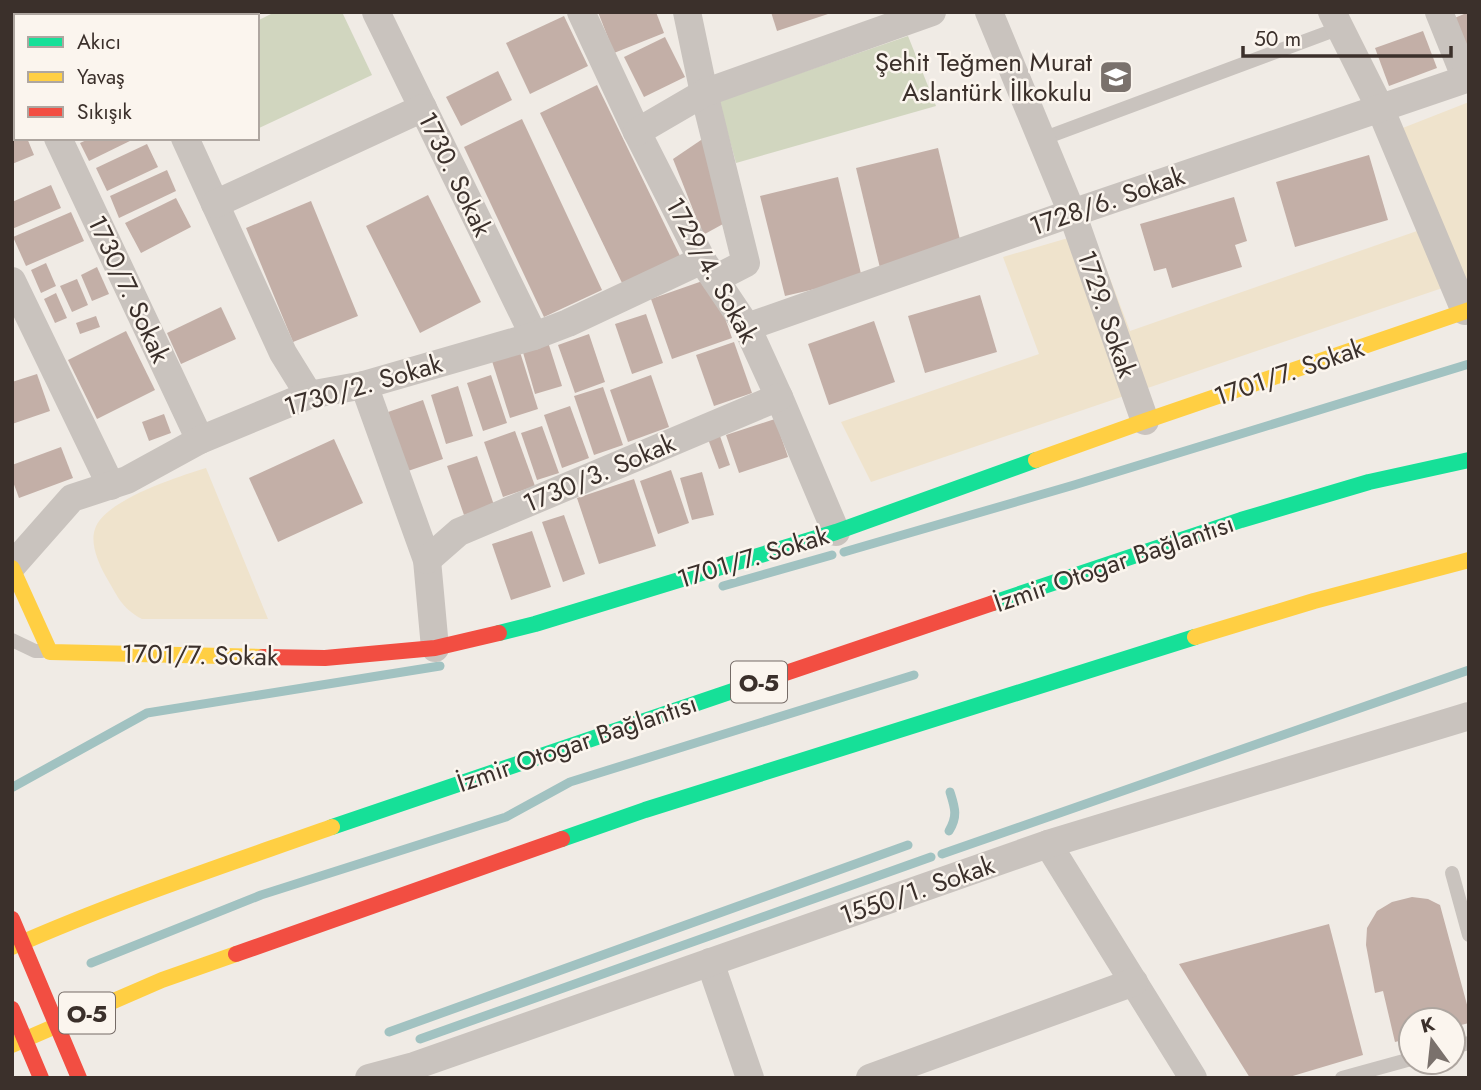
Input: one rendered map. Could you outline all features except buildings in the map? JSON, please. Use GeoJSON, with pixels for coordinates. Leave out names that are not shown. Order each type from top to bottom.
{"type":"FeatureCollection","features":[{"type":"Feature","properties":{"kind":"main road","name":"1701/7. Sokak"},"geometry":{"type":"LineString","coordinates":[[50,652],[325,658],[435,648],[536,624],[836,532],[1145,421],[1467,311]]}},
{"type":"Feature","properties":{"kind":"main road"},"geometry":{"type":"LineString","coordinates":[[1369,482],[1469,447]]}},
{"type":"Feature","properties":{"kind":"main road","name":"İzmir Otogar Bağlantısı"},"geometry":{"type":"LineString","coordinates":[[12,947],[152,891],[398,803],[1228,525],[1369,482],[1469,460]]}},
{"type":"Feature","properties":{"kind":"main road","name":"O-5"},"geometry":{"type":"LineString","coordinates":[[12,1045],[162,980],[645,810],[1314,601],[1469,560]]}},
{"type":"Feature","properties":{"kind":"main road"},"geometry":{"type":"LineString","coordinates":[[12,567],[50,652]]}},
{"type":"Feature","properties":{"kind":"main road"},"geometry":{"type":"LineString","coordinates":[[12,919],[79,1078]]}},
{"type":"Feature","properties":{"kind":"main road"},"geometry":{"type":"LineString","coordinates":[[12,941],[53,929]]}},
{"type":"Feature","properties":{"kind":"main road"},"geometry":{"type":"LineString","coordinates":[[12,1009],[41,1078]]}},
{"type":"Feature","properties":{"kind":"street","name":"1730. Sokak"},"geometry":{"type":"LineString","coordinates":[[376,12],[534,336]]}},
{"type":"Feature","properties":{"kind":"street","name":"1729/4. Sokak"},"geometry":{"type":"LineString","coordinates":[[581,12],[637,132],[709,270],[747,327],[836,532]]}},
{"type":"Feature","properties":{"kind":"street"},"geometry":{"type":"LineString","coordinates":[[687,12],[704,93]]}},
{"type":"Feature","properties":{"kind":"street"},"geometry":{"type":"LineString","coordinates":[[637,132],[704,93],[932,12]]}},
{"type":"Feature","properties":{"kind":"street","name":"1729. Sokak"},"geometry":{"type":"LineString","coordinates":[[989,12],[1072,213],[1145,421]]}},
{"type":"Feature","properties":{"kind":"street"},"geometry":{"type":"LineString","coordinates":[[1439,12],[1468,79]]}},
{"type":"Feature","properties":{"kind":"street"},"geometry":{"type":"LineString","coordinates":[[1336,20],[1380,108],[1467,311]]}},
{"type":"Feature","properties":{"kind":"street","name":"1728/6. Sokak"},"geometry":{"type":"LineString","coordinates":[[747,327],[1468,79]]}},
{"type":"Feature","properties":{"kind":"street","name":"1730/2. Sokak"},"geometry":{"type":"LineString","coordinates":[[12,567],[72,498],[127,480],[200,440],[309,396],[364,384],[534,336],[709,270],[746,262],[704,93]]}},
{"type":"Feature","properties":{"kind":"street"},"geometry":{"type":"LineString","coordinates":[[215,204],[423,108]]}},
{"type":"Feature","properties":{"kind":"street","name":"1730/7. Sokak"},"geometry":{"type":"LineString","coordinates":[[59,140],[200,440]]}},
{"type":"Feature","properties":{"kind":"street"},"geometry":{"type":"LineString","coordinates":[[186,140],[283,353],[309,396]]}},
{"type":"Feature","properties":{"kind":"street"},"geometry":{"type":"LineString","coordinates":[[12,281],[111,486]]}},
{"type":"Feature","properties":{"kind":"street"},"geometry":{"type":"LineString","coordinates":[[364,384],[427,560],[435,648]]}},
{"type":"Feature","properties":{"kind":"street","name":"1730/3. Sokak"},"geometry":{"type":"LineString","coordinates":[[427,560],[459,532],[779,397]]}},
{"type":"Feature","properties":{"kind":"street","name":"1550/1. Sokak"},"geometry":{"type":"LineString","coordinates":[[369,1078],[427,1062],[1048,844],[1469,716]]}},
{"type":"Feature","properties":{"kind":"street"},"geometry":{"type":"LineString","coordinates":[[1048,844],[1193,1078]]}},
{"type":"Feature","properties":{"kind":"street"},"geometry":{"type":"LineString","coordinates":[[710,962],[750,1078]]}},
{"type":"Feature","properties":{"kind":"street"},"geometry":{"type":"LineString","coordinates":[[870,1078],[1134,982]]}},
{"type":"Feature","properties":{"kind":"lane"},"geometry":{"type":"LineString","coordinates":[[1042,139],[1336,20]]}},
{"type":"Feature","properties":{"kind":"lane","name":"1701/7. Sokak"},"geometry":{"type":"LineString","coordinates":[[12,640],[35,651],[50,652]]}},
{"type":"Feature","properties":{"kind":"lane"},"geometry":{"type":"LineString","coordinates":[[1452,873],[1469,935]]}},
{"type":"Feature","properties":{"kind":"lane"},"geometry":{"type":"LineString","coordinates":[[1342,1078],[1397,1063]]}},
{"type":"Feature","properties":{"kind":"green space"},"geometry":{"type":"Polygon","coordinates":[[[275,12],[342,12],[372,75],[259,128],[259,20],[275,12]]]}},
{"type":"Feature","properties":{"kind":"green space"},"geometry":{"type":"Polygon","coordinates":[[[908,36],[936,106],[736,163],[719,101],[908,36]]]}},
{"type":"Feature","properties":{"kind":"sand"},"geometry":{"type":"Polygon","coordinates":[[[1469,102],[1469,279],[871,482],[841,422],[1039,354],[1003,257],[1092,231],[1130,331],[1440,223],[1395,131],[1469,102]]]}},
{"type":"Feature","properties":{"kind":"sand"},"geometry":{"type":"Polygon","coordinates":[[[206,468],[268,619],[142,619],[124,606],[105,575],[94,546],[95,529],[101,518],[127,499],[162,483],[206,468]]]}},
{"type":"Feature","properties":{"kind":"waterway"},"geometry":{"type":"LineString","coordinates":[[844,552],[1469,364]]}},
{"type":"Feature","properties":{"kind":"waterway"},"geometry":{"type":"LineString","coordinates":[[723,586],[832,555]]}},
{"type":"Feature","properties":{"kind":"waterway"},"geometry":{"type":"LineString","coordinates":[[13,787],[147,713],[440,666]]}},
{"type":"Feature","properties":{"kind":"waterway"},"geometry":{"type":"LineString","coordinates":[[942,854],[1469,670]]}},
{"type":"Feature","properties":{"kind":"waterway"},"geometry":{"type":"LineString","coordinates":[[91,963],[261,895],[506,817],[570,782],[914,675]]}},
{"type":"Feature","properties":{"kind":"waterway"},"geometry":{"type":"LineString","coordinates":[[949,831],[955,812],[950,792]]}},
{"type":"Feature","properties":{"kind":"waterway"},"geometry":{"type":"LineString","coordinates":[[389,1032],[908,845]]}},
{"type":"Feature","properties":{"kind":"waterway"},"geometry":{"type":"LineString","coordinates":[[420,1039],[931,857]]}},
{"type":"Feature","properties":{"kind":"traffic: fast"},"geometry":{"type":"LineString","coordinates":[[499,633],[836,532],[1036,460]]}},
{"type":"Feature","properties":{"kind":"traffic: fast"},"geometry":{"type":"LineString","coordinates":[[993,603],[1241,520],[1369,482],[1469,460]]}},
{"type":"Feature","properties":{"kind":"traffic: fast"},"geometry":{"type":"LineString","coordinates":[[562,839],[645,810],[1195,637]]}},
{"type":"Feature","properties":{"kind":"traffic: fast"},"geometry":{"type":"LineString","coordinates":[[332,827],[765,680]]}},
{"type":"Feature","properties":{"kind":"traffic: slow"},"geometry":{"type":"LineString","coordinates":[[1036,460],[1469,310]]}},
{"type":"Feature","properties":{"kind":"traffic: slow"},"geometry":{"type":"LineString","coordinates":[[1195,637],[1314,601],[1469,560]]}},
{"type":"Feature","properties":{"kind":"traffic: slow"},"geometry":{"type":"LineString","coordinates":[[12,568],[50,652],[263,657]]}},
{"type":"Feature","properties":{"kind":"traffic: slow"},"geometry":{"type":"LineString","coordinates":[[12,947],[131,899],[332,827]]}},
{"type":"Feature","properties":{"kind":"traffic: slow"},"geometry":{"type":"LineString","coordinates":[[12,1045],[162,980],[236,954]]}},
{"type":"Feature","properties":{"kind":"traffic: jam"},"geometry":{"type":"LineString","coordinates":[[765,680],[993,603]]}},
{"type":"Feature","properties":{"kind":"traffic: jam"},"geometry":{"type":"LineString","coordinates":[[263,657],[325,658],[435,648],[499,633]]}},
{"type":"Feature","properties":{"kind":"traffic: jam"},"geometry":{"type":"LineString","coordinates":[[236,954],[562,839]]}},
{"type":"Feature","properties":{"kind":"traffic: jam"},"geometry":{"type":"LineString","coordinates":[[12,919],[79,1078]]}},
{"type":"Feature","properties":{"kind":"traffic: jam"},"geometry":{"type":"LineString","coordinates":[[12,1009],[41,1078]]}},
{"type":"Feature","properties":{"kind":"place","name":"Şehit Teğmen Murat Aslantürk İlkokulu"},"geometry":{"type":"Point","coordinates":[1116,77]}}]}
